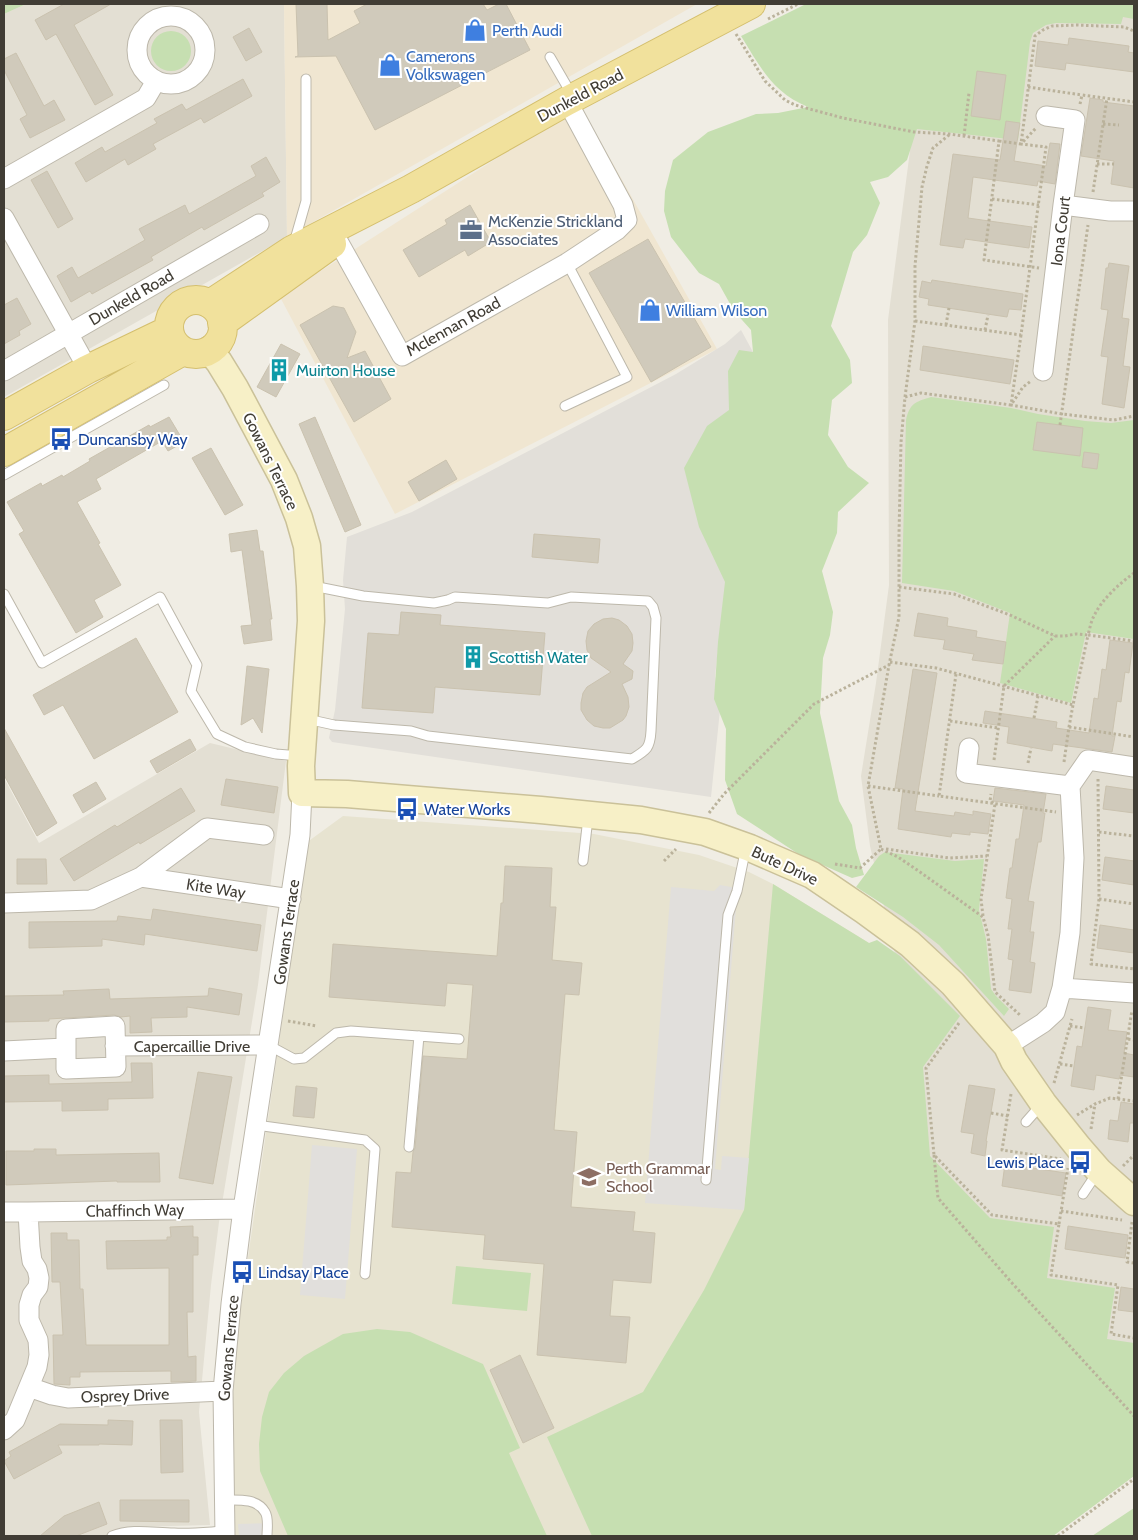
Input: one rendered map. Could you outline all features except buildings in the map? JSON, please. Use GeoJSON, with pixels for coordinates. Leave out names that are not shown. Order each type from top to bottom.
{"type":"FeatureCollection","features":[{"type":"Feature","properties":{"kind":"main road","name":"Dunkeld Road"},"geometry":{"type":"LineString","coordinates":[[216,314],[292,250],[412,189],[570,99],[751,4]]}},
{"type":"Feature","properties":{"kind":"main road","name":"Dunkeld Road"},"geometry":{"type":"LineString","coordinates":[[216,314],[338,240],[412,189]]}},
{"type":"Feature","properties":{"kind":"main road"},"geometry":{"type":"LineString","coordinates":[[4,416],[88,369],[187,344],[214,347],[222,332],[216,314],[202,301],[185,302],[178,307],[170,321],[187,344]]}},
{"type":"Feature","properties":{"kind":"main road"},"geometry":{"type":"LineString","coordinates":[[4,452],[187,344]]}},
{"type":"Feature","properties":{"kind":"street"},"geometry":{"type":"LineString","coordinates":[[4,179],[146,98],[156,81]]}},
{"type":"Feature","properties":{"kind":"street","name":"Mclennan Road"},"geometry":{"type":"LineString","coordinates":[[338,240],[402,356],[567,263],[617,230],[627,220],[623,205],[570,99]]}},
{"type":"Feature","properties":{"kind":"street"},"geometry":{"type":"LineString","coordinates":[[1046,116],[1075,120]]}},
{"type":"Feature","properties":{"kind":"street","name":"Iona Court"},"geometry":{"type":"LineString","coordinates":[[1043,371],[1075,120]]}},
{"type":"Feature","properties":{"kind":"street"},"geometry":{"type":"LineString","coordinates":[[1063,205],[1110,211],[1134,211]]}},
{"type":"Feature","properties":{"kind":"street"},"geometry":{"type":"LineString","coordinates":[[4,218],[9,241],[88,369]]}},
{"type":"Feature","properties":{"kind":"street","name":"Dunkeld Road"},"geometry":{"type":"LineString","coordinates":[[4,371],[259,224]]}},
{"type":"Feature","properties":{"kind":"street","name":"Gowans Terrace"},"geometry":{"type":"LineString","coordinates":[[187,344],[220,362],[284,480],[299,518],[307,546],[310,586],[311,621],[300,766],[302,793],[300,835],[243,1209],[231,1304],[223,1391],[225,1534]]}},
{"type":"Feature","properties":{"kind":"street"},"geometry":{"type":"LineString","coordinates":[[969,748],[966,772],[1066,785]]}},
{"type":"Feature","properties":{"kind":"street"},"geometry":{"type":"LineString","coordinates":[[1007,1046],[1043,1023],[1055,1012],[1062,988],[1070,933],[1074,858],[1066,785],[1088,760],[1134,766]]}},
{"type":"Feature","properties":{"kind":"street","name":"Bute Drive"},"geometry":{"type":"LineString","coordinates":[[302,793],[366,795],[641,820],[705,832],[750,848],[812,875],[910,944],[953,984],[1007,1046],[1014,1061],[1041,1103],[1108,1172],[1133,1215]]}},
{"type":"Feature","properties":{"kind":"street"},"geometry":{"type":"LineString","coordinates":[[4,903],[91,900],[141,877],[207,828],[264,835]]}},
{"type":"Feature","properties":{"kind":"street","name":"Kite Way"},"geometry":{"type":"LineString","coordinates":[[141,877],[290,899]]}},
{"type":"Feature","properties":{"kind":"street"},"geometry":{"type":"LineString","coordinates":[[1062,988],[1133,1000]]}},
{"type":"Feature","properties":{"kind":"street","name":"Capercaillie Drive"},"geometry":{"type":"LineString","coordinates":[[115,1026],[116,1067],[66,1069],[65,1048],[66,1029],[115,1026]]}},
{"type":"Feature","properties":{"kind":"street","name":"Capercaillie Drive"},"geometry":{"type":"LineString","coordinates":[[115,1046],[268,1045]]}},
{"type":"Feature","properties":{"kind":"street"},"geometry":{"type":"LineString","coordinates":[[4,1051],[65,1048]]}},
{"type":"Feature","properties":{"kind":"street","name":"Chaffinch Way"},"geometry":{"type":"LineString","coordinates":[[4,1212],[243,1209]]}},
{"type":"Feature","properties":{"kind":"street"},"geometry":{"type":"LineString","coordinates":[[4,1430],[14,1420],[37,1367],[39,1354],[38,1340],[29,1320],[29,1305],[32,1295],[38,1287],[39,1278],[37,1269],[32,1261],[28,1212]]}},
{"type":"Feature","properties":{"kind":"street","name":"Osprey Drive"},"geometry":{"type":"LineString","coordinates":[[29,1387],[68,1398],[223,1391]]}},
{"type":"Feature","properties":{"kind":"lane"},"geometry":{"type":"LineString","coordinates":[[550,57],[570,99]]}},
{"type":"Feature","properties":{"kind":"lane"},"geometry":{"type":"LineString","coordinates":[[292,250],[306,201],[306,80]]}},
{"type":"Feature","properties":{"kind":"lane"},"geometry":{"type":"LineString","coordinates":[[565,406],[627,377],[567,263]]}},
{"type":"Feature","properties":{"kind":"lane"},"geometry":{"type":"LineString","coordinates":[[4,475],[164,385]]}},
{"type":"Feature","properties":{"kind":"lane"},"geometry":{"type":"LineString","coordinates":[[305,719],[334,725],[411,732],[428,736],[632,759],[641,754],[650,744],[656,618],[653,607],[648,601],[571,597],[548,603],[455,597],[434,603],[363,596],[310,586]]}},
{"type":"Feature","properties":{"kind":"lane"},"geometry":{"type":"LineString","coordinates":[[4,594],[42,663],[160,597],[197,665],[191,691],[217,734],[245,747],[276,754],[302,757]]}},
{"type":"Feature","properties":{"kind":"lane"},"geometry":{"type":"LineString","coordinates":[[584,861],[588,815]]}},
{"type":"Feature","properties":{"kind":"lane"},"geometry":{"type":"LineString","coordinates":[[706,1180],[728,915],[744,857],[750,848]]}},
{"type":"Feature","properties":{"kind":"lane"},"geometry":{"type":"LineString","coordinates":[[268,1045],[294,1059],[304,1058],[336,1033],[351,1031],[458,1039]]}},
{"type":"Feature","properties":{"kind":"lane"},"geometry":{"type":"LineString","coordinates":[[409,1147],[419,1036]]}},
{"type":"Feature","properties":{"kind":"lane"},"geometry":{"type":"LineString","coordinates":[[256,1126],[365,1140],[375,1149],[365,1274]]}},
{"type":"Feature","properties":{"kind":"lane"},"geometry":{"type":"LineString","coordinates":[[1083,1194],[1108,1172]]}},
{"type":"Feature","properties":{"kind":"lane"},"geometry":{"type":"LineString","coordinates":[[224,1500],[255,1502],[266,1512],[267,1536]]}},
{"type":"Feature","properties":{"kind":"lane"},"geometry":{"type":"LineString","coordinates":[[112,1536],[139,1531],[225,1534]]}},
{"type":"Feature","properties":{"kind":"path"},"geometry":{"type":"LineString","coordinates":[[723,19],[736,35],[765,81],[786,100],[795,105],[843,118],[914,132],[949,134],[1046,147],[1011,405]]}},
{"type":"Feature","properties":{"kind":"path"},"geometry":{"type":"LineString","coordinates":[[1021,144],[1035,36],[1052,26],[1134,27]]}},
{"type":"Feature","properties":{"kind":"path"},"geometry":{"type":"LineString","coordinates":[[1124,27],[1134,31]]}},
{"type":"Feature","properties":{"kind":"path"},"geometry":{"type":"LineString","coordinates":[[1028,87],[1134,102]]}},
{"type":"Feature","properties":{"kind":"path"},"geometry":{"type":"LineString","coordinates":[[964,136],[969,93]]}},
{"type":"Feature","properties":{"kind":"path"},"geometry":{"type":"LineString","coordinates":[[1075,120],[1082,95]]}},
{"type":"Feature","properties":{"kind":"path"},"geometry":{"type":"LineString","coordinates":[[1094,197],[1092,193],[1107,98]]}},
{"type":"Feature","properties":{"kind":"path"},"geometry":{"type":"LineString","coordinates":[[1021,144],[1046,116]]}},
{"type":"Feature","properties":{"kind":"path"},"geometry":{"type":"LineString","coordinates":[[1103,124],[1119,125]]}},
{"type":"Feature","properties":{"kind":"path"},"geometry":{"type":"LineString","coordinates":[[949,134],[933,148],[922,187],[915,266],[916,321],[900,442],[899,618],[868,786],[881,849],[913,867],[983,917]]}},
{"type":"Feature","properties":{"kind":"path"},"geometry":{"type":"LineString","coordinates":[[999,141],[984,260],[1055,270]]}},
{"type":"Feature","properties":{"kind":"path"},"geometry":{"type":"LineString","coordinates":[[1097,164],[1114,164]]}},
{"type":"Feature","properties":{"kind":"path"},"geometry":{"type":"LineString","coordinates":[[992,199],[1038,205]]}},
{"type":"Feature","properties":{"kind":"path"},"geometry":{"type":"LineString","coordinates":[[1060,425],[1090,220]]}},
{"type":"Feature","properties":{"kind":"path"},"geometry":{"type":"LineString","coordinates":[[946,325],[948,308]]}},
{"type":"Feature","properties":{"kind":"path"},"geometry":{"type":"LineString","coordinates":[[985,330],[988,315]]}},
{"type":"Feature","properties":{"kind":"path"},"geometry":{"type":"LineString","coordinates":[[916,321],[1021,335]]}},
{"type":"Feature","properties":{"kind":"path"},"geometry":{"type":"LineString","coordinates":[[1011,405],[1023,387],[1043,371]]}},
{"type":"Feature","properties":{"kind":"path"},"geometry":{"type":"LineString","coordinates":[[905,397],[921,393],[1114,420],[1134,416]]}},
{"type":"Feature","properties":{"kind":"path"},"geometry":{"type":"LineString","coordinates":[[1066,785],[1069,727],[1088,634],[1094,616],[1108,596],[1134,573]]}},
{"type":"Feature","properties":{"kind":"path"},"geometry":{"type":"LineString","coordinates":[[899,587],[954,594],[1010,615],[1056,636],[1088,634],[1134,641]]}},
{"type":"Feature","properties":{"kind":"path"},"geometry":{"type":"LineString","coordinates":[[995,804],[990,802],[1004,686],[1056,636]]}},
{"type":"Feature","properties":{"kind":"path"},"geometry":{"type":"LineString","coordinates":[[694,831],[724,794],[814,704],[890,663],[936,668],[1073,706]]}},
{"type":"Feature","properties":{"kind":"path"},"geometry":{"type":"LineString","coordinates":[[939,796],[956,674]]}},
{"type":"Feature","properties":{"kind":"path"},"geometry":{"type":"LineString","coordinates":[[1034,718],[1038,696]]}},
{"type":"Feature","properties":{"kind":"path"},"geometry":{"type":"LineString","coordinates":[[950,721],[998,728]]}},
{"type":"Feature","properties":{"kind":"path"},"geometry":{"type":"LineString","coordinates":[[1069,727],[1134,737]]}},
{"type":"Feature","properties":{"kind":"path"},"geometry":{"type":"LineString","coordinates":[[1027,771],[1031,748]]}},
{"type":"Feature","properties":{"kind":"path"},"geometry":{"type":"LineString","coordinates":[[1098,773],[1099,899],[1091,964],[1134,969]]}},
{"type":"Feature","properties":{"kind":"path"},"geometry":{"type":"LineString","coordinates":[[868,786],[1062,813]]}},
{"type":"Feature","properties":{"kind":"path"},"geometry":{"type":"LineString","coordinates":[[995,804],[981,899],[996,992],[1030,1023],[1043,1023]]}},
{"type":"Feature","properties":{"kind":"path"},"geometry":{"type":"LineString","coordinates":[[1099,832],[1134,836]]}},
{"type":"Feature","properties":{"kind":"path"},"geometry":{"type":"LineString","coordinates":[[833,863],[860,868],[881,849],[949,858],[987,856]]}},
{"type":"Feature","properties":{"kind":"path"},"geometry":{"type":"LineString","coordinates":[[1099,899],[1134,904]]}},
{"type":"Feature","properties":{"kind":"path"},"geometry":{"type":"LineString","coordinates":[[1118,1099],[1133,1000]]}},
{"type":"Feature","properties":{"kind":"path"},"geometry":{"type":"LineString","coordinates":[[973,1008],[964,1016],[926,1068],[938,1198],[1012,1283],[1134,1416]]}},
{"type":"Feature","properties":{"kind":"path"},"geometry":{"type":"LineString","coordinates":[[1041,1103],[1060,1064],[1074,1010]]}},
{"type":"Feature","properties":{"kind":"path"},"geometry":{"type":"LineString","coordinates":[[273,1019],[317,1026]]}},
{"type":"Feature","properties":{"kind":"path"},"geometry":{"type":"LineString","coordinates":[[1070,1026],[1084,1028]]}},
{"type":"Feature","properties":{"kind":"path"},"geometry":{"type":"LineString","coordinates":[[1128,1039],[1134,1040]]}},
{"type":"Feature","properties":{"kind":"path"},"geometry":{"type":"LineString","coordinates":[[1060,1064],[1074,1066]]}},
{"type":"Feature","properties":{"kind":"path"},"geometry":{"type":"LineString","coordinates":[[1012,1091],[1002,1150],[1069,1160],[1052,1275],[1118,1285],[1111,1334],[1134,1338]]}},
{"type":"Feature","properties":{"kind":"path"},"geometry":{"type":"LineString","coordinates":[[1070,1119],[1095,1104],[1110,1098],[1134,1101]]}},
{"type":"Feature","properties":{"kind":"path"},"geometry":{"type":"LineString","coordinates":[[1091,1132],[1095,1104]]}},
{"type":"Feature","properties":{"kind":"path"},"geometry":{"type":"LineString","coordinates":[[991,1114],[1008,1116]]}},
{"type":"Feature","properties":{"kind":"path"},"geometry":{"type":"LineString","coordinates":[[934,1154],[992,1215],[1059,1224]]}},
{"type":"Feature","properties":{"kind":"path"},"geometry":{"type":"LineString","coordinates":[[1108,1172],[1134,1155]]}},
{"type":"Feature","properties":{"kind":"path"},"geometry":{"type":"LineString","coordinates":[[1061,1210],[1133,1215],[1127,1262],[1134,1263]]}},
{"type":"Feature","properties":{"kind":"path"},"geometry":{"type":"LineString","coordinates":[[1058,1536],[1134,1479]]}},
{"type":"Feature","properties":{"kind":"shaded area"},"geometry":{"type":"Polygon","coordinates":[[[26,4],[284,4],[287,237],[4,397],[4,14],[26,4]]]}},
{"type":"Feature","properties":{"kind":"shaded area"},"geometry":{"type":"Polygon","coordinates":[[[284,4],[697,4],[287,237],[284,4]]]}},
{"type":"Feature","properties":{"kind":"shaded area"},"geometry":{"type":"Polygon","coordinates":[[[997,4],[1134,4],[1134,1430],[928,1208],[902,984],[870,846],[861,776],[889,585],[888,320],[921,66],[997,4]]]}},
{"type":"Feature","properties":{"kind":"shaded area"},"geometry":{"type":"Polygon","coordinates":[[[580,105],[717,349],[395,514],[280,297],[580,105]]]}},
{"type":"Feature","properties":{"kind":"shaded area"},"geometry":{"type":"Polygon","coordinates":[[[741,330],[753,352],[715,676],[720,710],[711,797],[332,742],[329,738],[335,710],[345,609],[343,580],[347,537],[412,512],[676,374],[725,344],[741,330]]]}},
{"type":"Feature","properties":{"kind":"shaded area"},"geometry":{"type":"Polygon","coordinates":[[[210,743],[286,761],[258,985],[219,1222],[211,1285],[199,1412],[210,1525],[131,1527],[108,1536],[4,1536],[4,778],[39,843],[210,743]]]}},
{"type":"Feature","properties":{"kind":"shaded area","name":"Perth Grammar School"},"geometry":{"type":"Polygon","coordinates":[[[343,816],[594,834],[699,855],[749,872],[773,884],[869,943],[916,1164],[1134,1476],[1053,1536],[234,1536],[231,1430],[237,1334],[306,843],[343,816]]]}},
{"type":"Feature","properties":{"kind":"shaded area"},"geometry":{"type":"Polygon","coordinates":[[[720,885],[742,889],[737,895],[715,1169],[721,1170],[722,1156],[749,1158],[744,1210],[645,1203],[671,887],[714,891],[720,885]]]}},
{"type":"Feature","properties":{"kind":"shaded area"},"geometry":{"type":"Polygon","coordinates":[[[312,1145],[357,1149],[345,1299],[300,1295],[312,1145]]]}},
{"type":"Feature","properties":{"kind":"shaded area"},"geometry":{"type":"Polygon","coordinates":[[[268,1523],[268,1536],[239,1536],[238,1524],[268,1523]]]}},
{"type":"Feature","properties":{"kind":"green space"},"geometry":{"type":"Polygon","coordinates":[[[4,4],[26,4],[4,14],[4,4]]]}},
{"type":"Feature","properties":{"kind":"green space"},"geometry":{"type":"Polygon","coordinates":[[[806,4],[1134,4],[1134,19],[1123,17],[1121,24],[1056,23],[1046,25],[1033,33],[1030,42],[1018,140],[917,129],[907,160],[888,177],[870,182],[880,203],[867,235],[853,252],[831,326],[850,360],[852,383],[832,400],[828,435],[848,467],[869,483],[838,512],[837,533],[822,571],[833,612],[830,635],[823,658],[820,713],[839,801],[852,825],[864,875],[852,878],[800,855],[737,814],[725,780],[726,729],[714,699],[725,582],[699,527],[684,468],[707,426],[729,410],[728,371],[739,350],[753,352],[751,330],[734,311],[719,284],[699,273],[671,237],[664,211],[665,191],[673,160],[708,132],[756,114],[778,113],[808,107],[785,94],[776,86],[761,69],[741,36],[806,4]]]}},
{"type":"Feature","properties":{"kind":"green space"},"geometry":{"type":"Polygon","coordinates":[[[171,31],[185,37],[191,51],[185,65],[171,71],[157,65],[151,51],[157,37],[171,31]]]}},
{"type":"Feature","properties":{"kind":"green space"},"geometry":{"type":"Polygon","coordinates":[[[931,397],[1085,421],[1111,423],[1134,420],[1134,639],[1086,632],[1071,703],[1000,683],[1010,613],[954,591],[902,583],[906,420],[909,410],[914,404],[931,397]]]}},
{"type":"Feature","properties":{"kind":"green space"},"geometry":{"type":"Polygon","coordinates":[[[885,852],[955,861],[984,859],[979,910],[986,939],[991,989],[1009,1009],[1004,1016],[939,945],[903,917],[856,887],[879,856],[885,852]]]}},
{"type":"Feature","properties":{"kind":"green space"},"geometry":{"type":"Polygon","coordinates":[[[773,884],[869,943],[877,940],[900,956],[960,1016],[923,1067],[930,1156],[990,1218],[1054,1227],[1047,1278],[1115,1288],[1107,1339],[1134,1343],[1134,1476],[1053,1536],[592,1536],[547,1437],[643,1392],[704,1290],[744,1210],[773,884]]]}},
{"type":"Feature","properties":{"kind":"green space"},"geometry":{"type":"Polygon","coordinates":[[[456,1266],[531,1273],[527,1311],[452,1304],[456,1266]]]}},
{"type":"Feature","properties":{"kind":"green space"},"geometry":{"type":"Polygon","coordinates":[[[377,1329],[410,1332],[483,1364],[520,1448],[509,1453],[547,1536],[288,1536],[260,1471],[259,1444],[262,1417],[269,1392],[284,1373],[304,1356],[343,1334],[377,1329]]]}},
{"type":"Feature","properties":{"kind":"green space"},"geometry":{"type":"Polygon","coordinates":[[[1134,1508],[1134,1536],[1092,1536],[1134,1508]]]}},
{"type":"Feature","properties":{"kind":"place","name":"Perth Audi"},"geometry":{"type":"Point","coordinates":[475,30]}},
{"type":"Feature","properties":{"kind":"place","name":"Camerons Volkswagen"},"geometry":{"type":"Point","coordinates":[390,65]}},
{"type":"Feature","properties":{"kind":"place","name":"McKenzie Strickland Associates"},"geometry":{"type":"Point","coordinates":[471,230]}},
{"type":"Feature","properties":{"kind":"place","name":"William Wilson"},"geometry":{"type":"Point","coordinates":[650,310]}},
{"type":"Feature","properties":{"kind":"place","name":"Muirton House"},"geometry":{"type":"Point","coordinates":[279,370]}},
{"type":"Feature","properties":{"kind":"place","name":"Duncansby Way"},"geometry":{"type":"Point","coordinates":[61,439]}},
{"type":"Feature","properties":{"kind":"place","name":"Scottish Water"},"geometry":{"type":"Point","coordinates":[473,657]}},
{"type":"Feature","properties":{"kind":"place","name":"Water Works"},"geometry":{"type":"Point","coordinates":[407,809]}},
{"type":"Feature","properties":{"kind":"place","name":"Lewis Place"},"geometry":{"type":"Point","coordinates":[1080,1162]}},
{"type":"Feature","properties":{"kind":"place","name":"Perth Grammar School"},"geometry":{"type":"Point","coordinates":[589,1177]}},
{"type":"Feature","properties":{"kind":"place","name":"Lindsay Place"},"geometry":{"type":"Point","coordinates":[242,1272]}}]}
